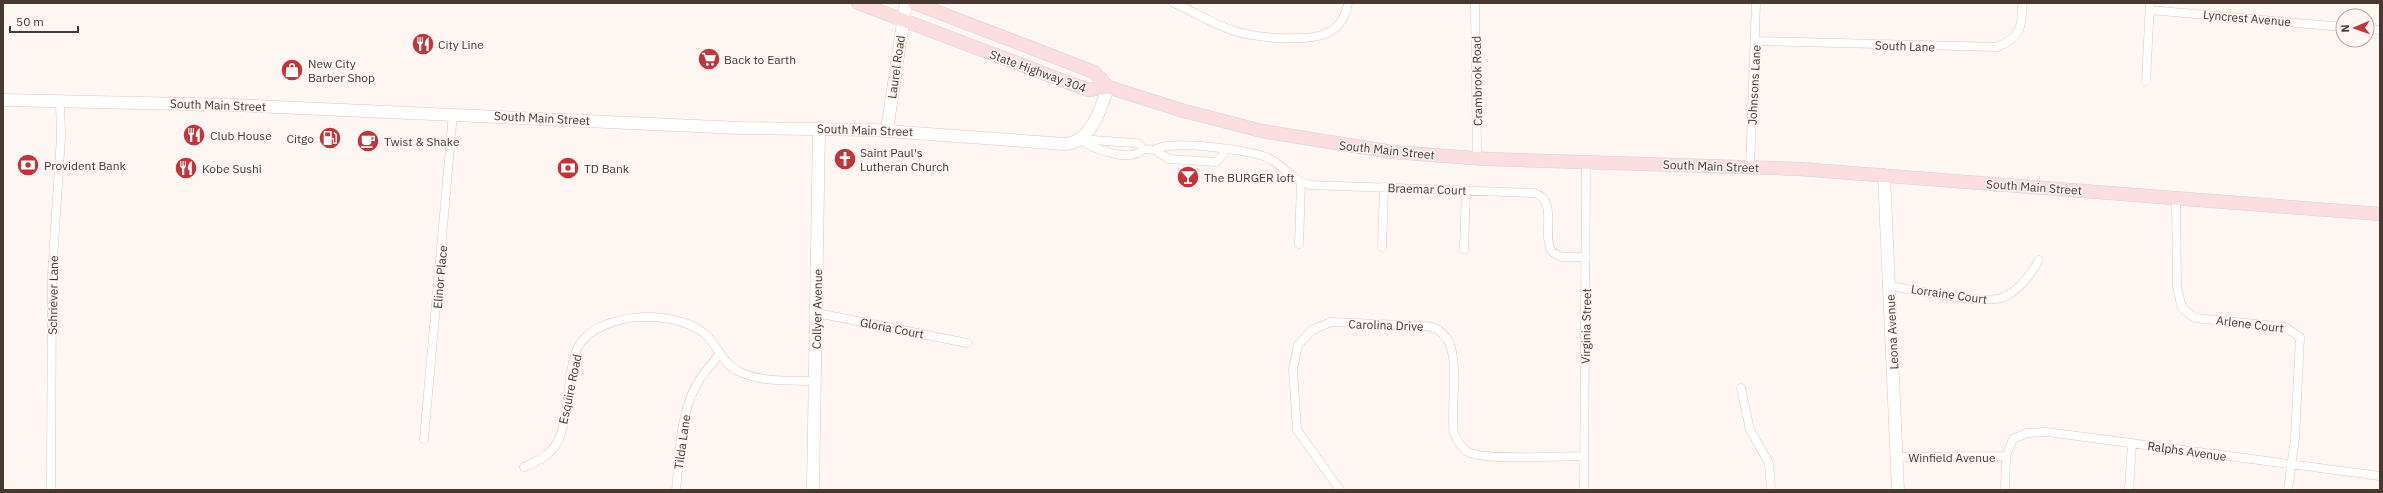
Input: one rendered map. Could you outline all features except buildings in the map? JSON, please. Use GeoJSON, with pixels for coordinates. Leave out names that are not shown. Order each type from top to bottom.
{"type":"FeatureCollection","features":[{"type":"Feature","properties":{"kind":"main road","name":"State Highway 304"},"geometry":{"type":"LineString","coordinates":[[858,3],[1088,90],[1108,88]]}},
{"type":"Feature","properties":{"kind":"main road","name":"State Highway 304"},"geometry":{"type":"LineString","coordinates":[[914,3],[1094,72],[1108,88]]}},
{"type":"Feature","properties":{"kind":"main road","name":"South Main Street"},"geometry":{"type":"LineString","coordinates":[[1108,88],[1199,116],[1278,134],[1375,150],[1477,158],[1750,167],[1884,175],[2380,214]]}},
{"type":"Feature","properties":{"kind":"street","name":"Laurel Road"},"geometry":{"type":"LineString","coordinates":[[887,130],[906,3]]}},
{"type":"Feature","properties":{"kind":"street"},"geometry":{"type":"LineString","coordinates":[[1174,3],[1238,32],[1281,39],[1309,37],[1330,31],[1345,17],[1348,3]]}},
{"type":"Feature","properties":{"kind":"street","name":"Crambrook Road"},"geometry":{"type":"LineString","coordinates":[[1475,3],[1477,158]]}},
{"type":"Feature","properties":{"kind":"street","name":"Johnsons Lane"},"geometry":{"type":"LineString","coordinates":[[1750,167],[1756,41],[1756,3]]}},
{"type":"Feature","properties":{"kind":"street","name":"South Lane"},"geometry":{"type":"LineString","coordinates":[[1756,41],[1997,48],[2010,42],[2019,32],[2022,20],[2022,3]]}},
{"type":"Feature","properties":{"kind":"street"},"geometry":{"type":"LineString","coordinates":[[2146,81],[2150,6]]}},
{"type":"Feature","properties":{"kind":"street","name":"Lyncrest Avenue"},"geometry":{"type":"LineString","coordinates":[[2150,6],[2335,25]]}},
{"type":"Feature","properties":{"kind":"street"},"geometry":{"type":"LineString","coordinates":[[1079,139],[1094,121],[1108,88]]}},
{"type":"Feature","properties":{"kind":"street","name":"South Main Street"},"geometry":{"type":"LineString","coordinates":[[3,100],[217,104],[732,128],[887,130],[1065,144],[1079,139],[1133,142],[1139,144],[1143,149]]}},
{"type":"Feature","properties":{"kind":"street","name":"Schriever Lane"},"geometry":{"type":"LineString","coordinates":[[51,490],[52,275],[58,209],[61,137],[60,101]]}},
{"type":"Feature","properties":{"kind":"street","name":"Elinor Place"},"geometry":{"type":"LineString","coordinates":[[424,439],[453,114]]}},
{"type":"Feature","properties":{"kind":"street","name":"Collyer Avenue"},"geometry":{"type":"LineString","coordinates":[[813,490],[819,128]]}},
{"type":"Feature","properties":{"kind":"street","name":"South Main Street"},"geometry":{"type":"LineString","coordinates":[[1079,139],[1096,149],[1107,152],[1135,154],[1143,149],[1155,150],[1169,144],[1227,150],[1220,160],[1212,162],[1173,160],[1163,156],[1155,150]]}},
{"type":"Feature","properties":{"kind":"street","name":"Braemar Court"},"geometry":{"type":"LineString","coordinates":[[1227,150],[1266,157],[1301,182],[1315,185],[1530,192],[1541,195],[1548,205],[1547,239],[1552,252],[1562,257],[1586,257]]}},
{"type":"Feature","properties":{"kind":"street","name":"Virginia Street"},"geometry":{"type":"LineString","coordinates":[[1584,490],[1586,162]]}},
{"type":"Feature","properties":{"kind":"street","name":"Leona Avenue"},"geometry":{"type":"LineString","coordinates":[[1884,175],[1898,457],[1898,490]]}},
{"type":"Feature","properties":{"kind":"street"},"geometry":{"type":"LineString","coordinates":[[1298,244],[1301,182]]}},
{"type":"Feature","properties":{"kind":"street"},"geometry":{"type":"LineString","coordinates":[[1382,247],[1384,187]]}},
{"type":"Feature","properties":{"kind":"street"},"geometry":{"type":"LineString","coordinates":[[1464,249],[1466,190]]}},
{"type":"Feature","properties":{"kind":"street","name":"Arlene Court"},"geometry":{"type":"LineString","coordinates":[[2176,198],[2177,287],[2182,308],[2195,318],[2285,327],[2300,337],[2292,465],[2288,490]]}},
{"type":"Feature","properties":{"kind":"street","name":"Lorraine Court"},"geometry":{"type":"LineString","coordinates":[[1889,286],[1987,300],[2004,298],[2029,277],[2039,260]]}},
{"type":"Feature","properties":{"kind":"street","name":"Gloria Court"},"geometry":{"type":"LineString","coordinates":[[817,313],[967,343]]}},
{"type":"Feature","properties":{"kind":"street","name":"Esquire Road"},"geometry":{"type":"LineString","coordinates":[[524,467],[540,460],[552,449],[560,433],[572,367],[579,345],[601,326],[630,317],[660,318],[687,324],[707,336],[719,354],[737,371],[759,379],[816,381]]}},
{"type":"Feature","properties":{"kind":"street","name":"Carolina Drive"},"geometry":{"type":"LineString","coordinates":[[1340,490],[1298,430],[1293,369],[1298,345],[1312,330],[1331,322],[1425,326],[1435,328],[1444,333],[1452,349],[1454,433],[1459,444],[1468,452],[1485,457],[1584,456]]}},
{"type":"Feature","properties":{"kind":"street","name":"Tilda Lane"},"geometry":{"type":"LineString","coordinates":[[676,490],[682,426],[688,404],[701,377],[719,354]]}},
{"type":"Feature","properties":{"kind":"street"},"geometry":{"type":"LineString","coordinates":[[1741,388],[1750,430],[1769,463],[1771,490]]}},
{"type":"Feature","properties":{"kind":"street","name":"Ralphs Avenue"},"geometry":{"type":"LineString","coordinates":[[2006,456],[2013,439],[2026,433],[2047,432],[2380,476]]}},
{"type":"Feature","properties":{"kind":"street"},"geometry":{"type":"LineString","coordinates":[[2130,490],[2132,443]]}},
{"type":"Feature","properties":{"kind":"street"},"geometry":{"type":"LineString","coordinates":[[2005,490],[2006,456]]}},
{"type":"Feature","properties":{"kind":"street","name":"Winfield Avenue"},"geometry":{"type":"LineString","coordinates":[[1898,457],[2006,456]]}},
{"type":"Feature","properties":{"kind":"place","name":"City Line"},"geometry":{"type":"Point","coordinates":[423,44]}},
{"type":"Feature","properties":{"kind":"place","name":"Back to Earth"},"geometry":{"type":"Point","coordinates":[709,59]}},
{"type":"Feature","properties":{"kind":"place","name":"New City Barber Shop"},"geometry":{"type":"Point","coordinates":[292,70]}},
{"type":"Feature","properties":{"kind":"place","name":"Club House"},"geometry":{"type":"Point","coordinates":[194,135]}},
{"type":"Feature","properties":{"kind":"place","name":"Citgo"},"geometry":{"type":"Point","coordinates":[330,138]}},
{"type":"Feature","properties":{"kind":"place","name":"Twist & Shake"},"geometry":{"type":"Point","coordinates":[368,141]}},
{"type":"Feature","properties":{"kind":"place","name":"Saint Paul's Lutheran Church"},"geometry":{"type":"Point","coordinates":[845,159]}},
{"type":"Feature","properties":{"kind":"place","name":"Provident Bank"},"geometry":{"type":"Point","coordinates":[28,165]}},
{"type":"Feature","properties":{"kind":"place","name":"Kobe Sushi"},"geometry":{"type":"Point","coordinates":[186,168]}},
{"type":"Feature","properties":{"kind":"place","name":"TD Bank"},"geometry":{"type":"Point","coordinates":[568,168]}},
{"type":"Feature","properties":{"kind":"place","name":"The BURGER loft"},"geometry":{"type":"Point","coordinates":[1188,177]}}]}
